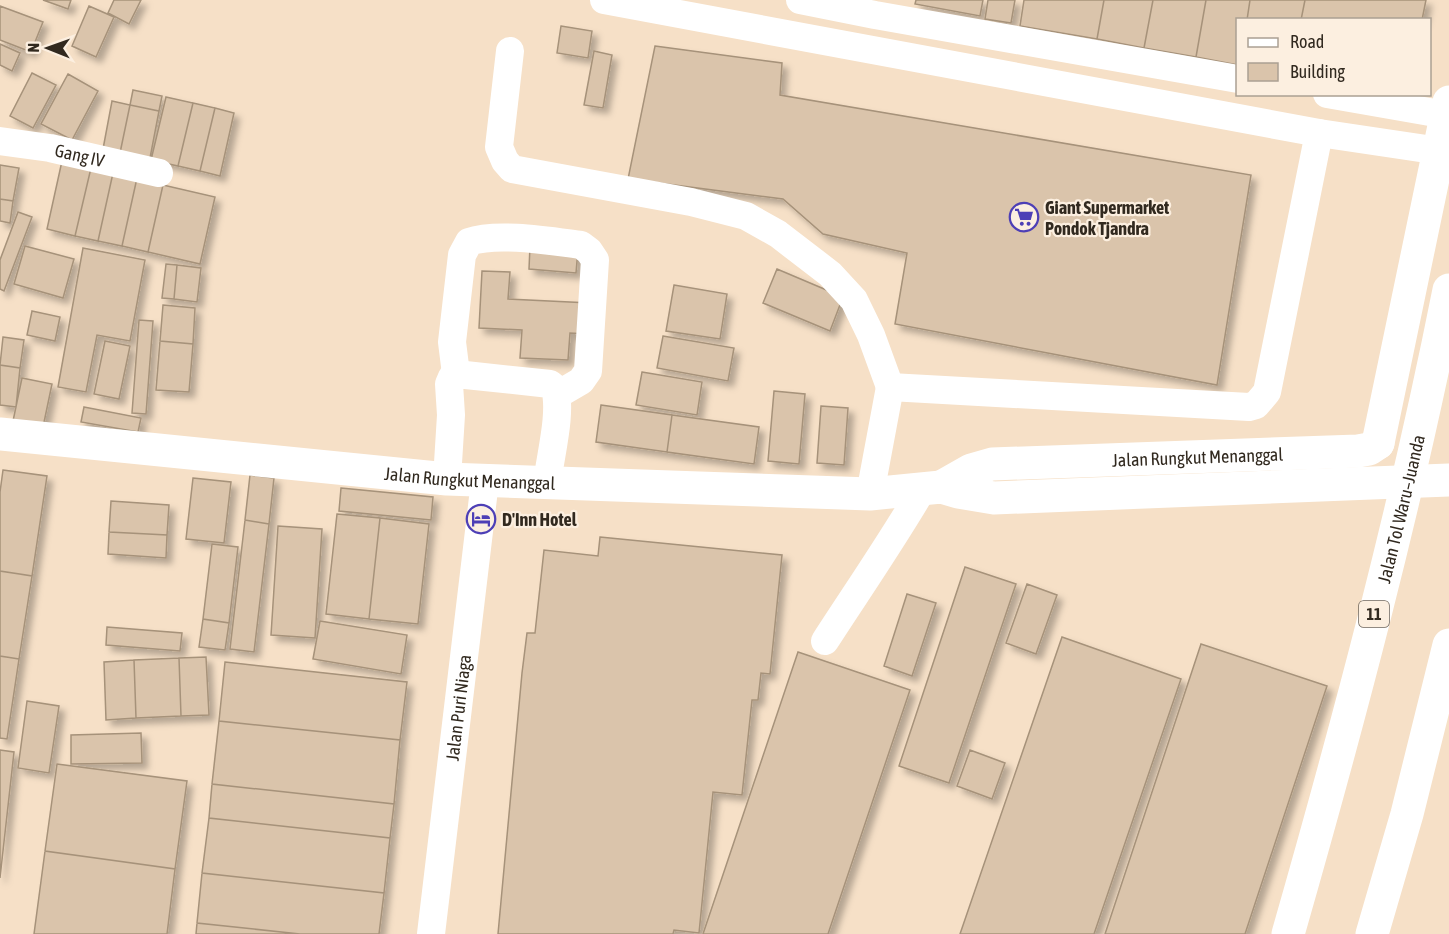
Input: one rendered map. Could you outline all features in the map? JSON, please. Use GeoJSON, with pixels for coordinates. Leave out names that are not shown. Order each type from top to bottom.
{"type":"FeatureCollection","features":[{"type":"Feature","properties":{"kind":"main road"},"geometry":{"type":"LineString","coordinates":[[1378,443],[1442,164],[1448,108]]}},
{"type":"Feature","properties":{"kind":"main road","name":"Jalan Tol Waru–Juanda"},"geometry":{"type":"LineString","coordinates":[[1288,934],[1329,791],[1396,530],[1449,290]]}},
{"type":"Feature","properties":{"kind":"main road","name":"Jalan Rungkut Menanggal"},"geometry":{"type":"LineString","coordinates":[[0,434],[447,479],[870,494],[932,488],[994,498],[1449,479]]}},
{"type":"Feature","properties":{"kind":"main road","name":"Jalan Rungkut Menanggal"},"geometry":{"type":"LineString","coordinates":[[932,488],[971,470],[992,464],[1358,452],[1378,443],[1391,453],[1419,459],[1433,466],[1449,479]]}},
{"type":"Feature","properties":{"kind":"main road"},"geometry":{"type":"LineString","coordinates":[[1372,934],[1407,814],[1449,645]]}},
{"type":"Feature","properties":{"kind":"street"},"geometry":{"type":"LineString","coordinates":[[604,0],[1319,133],[1442,164]]}},
{"type":"Feature","properties":{"kind":"street"},"geometry":{"type":"LineString","coordinates":[[800,0],[876,8],[1236,79]]}},
{"type":"Feature","properties":{"kind":"street"},"geometry":{"type":"LineString","coordinates":[[868,49],[876,8]]}},
{"type":"Feature","properties":{"kind":"street"},"geometry":{"type":"LineString","coordinates":[[510,51],[499,147],[505,161],[512,169],[691,202],[746,216],[778,234],[830,274],[854,300],[871,335],[890,387],[870,494]]}},
{"type":"Feature","properties":{"kind":"street"},"geometry":{"type":"LineString","coordinates":[[1195,110],[1202,72]]}},
{"type":"Feature","properties":{"kind":"street"},"geometry":{"type":"LineString","coordinates":[[1344,96],[1448,108]]}},
{"type":"Feature","properties":{"kind":"street"},"geometry":{"type":"LineString","coordinates":[[890,387],[1249,407],[1256,405],[1267,392],[1319,133]]}},
{"type":"Feature","properties":{"kind":"street","name":"Gang IV"},"geometry":{"type":"LineString","coordinates":[[0,141],[50,148],[159,173]]}},
{"type":"Feature","properties":{"kind":"street"},"geometry":{"type":"LineString","coordinates":[[456,374],[452,342],[462,255],[468,242],[479,238],[494,237],[581,245],[595,260],[588,371],[556,409]]}},
{"type":"Feature","properties":{"kind":"street"},"geometry":{"type":"LineString","coordinates":[[447,479],[451,416],[448,384],[456,374],[550,384],[555,388],[556,409],[547,484]]}},
{"type":"Feature","properties":{"kind":"street","name":"Jalan Puri Niaga"},"geometry":{"type":"LineString","coordinates":[[431,934],[486,481]]}},
{"type":"Feature","properties":{"kind":"street"},"geometry":{"type":"LineString","coordinates":[[825,641],[877,559],[932,488]]}},
{"type":"Feature","properties":{"kind":"building"},"geometry":{"type":"Polygon","coordinates":[[[43,0],[71,0],[68,9],[43,0]]]}},
{"type":"Feature","properties":{"kind":"building"},"geometry":{"type":"Polygon","coordinates":[[[114,0],[141,0],[129,24],[108,13],[114,0]]]}},
{"type":"Feature","properties":{"kind":"building"},"geometry":{"type":"Polygon","coordinates":[[[916,0],[983,0],[980,16],[915,4],[916,0]]]}},
{"type":"Feature","properties":{"kind":"building"},"geometry":{"type":"Polygon","coordinates":[[[988,0],[1015,0],[1011,23],[985,19],[988,0]]]}},
{"type":"Feature","properties":{"kind":"building"},"geometry":{"type":"Polygon","coordinates":[[[1024,0],[1104,0],[1097,39],[1020,26],[1024,0]]]}},
{"type":"Feature","properties":{"kind":"building"},"geometry":{"type":"Polygon","coordinates":[[[1104,0],[1153,0],[1144,48],[1097,39],[1104,0]]]}},
{"type":"Feature","properties":{"kind":"building"},"geometry":{"type":"Polygon","coordinates":[[[1153,0],[1206,0],[1196,57],[1144,48],[1153,0]]]}},
{"type":"Feature","properties":{"kind":"building"},"geometry":{"type":"Polygon","coordinates":[[[1206,0],[1250,0],[1247,18],[1236,18],[1236,65],[1196,57],[1206,0]]]}},
{"type":"Feature","properties":{"kind":"building"},"geometry":{"type":"Polygon","coordinates":[[[1250,0],[1305,0],[1301,18],[1247,18],[1250,0]]]}},
{"type":"Feature","properties":{"kind":"building"},"geometry":{"type":"Polygon","coordinates":[[[1305,0],[1426,0],[1422,18],[1301,18],[1305,0]]]}},
{"type":"Feature","properties":{"kind":"building"},"geometry":{"type":"Polygon","coordinates":[[[0,6],[43,22],[31,52],[0,40],[0,6]]]}},
{"type":"Feature","properties":{"kind":"building"},"geometry":{"type":"Polygon","coordinates":[[[89,6],[114,17],[96,57],[72,46],[89,6]]]}},
{"type":"Feature","properties":{"kind":"building"},"geometry":{"type":"Polygon","coordinates":[[[561,26],[592,31],[588,58],[557,53],[561,26]]]}},
{"type":"Feature","properties":{"kind":"building"},"geometry":{"type":"Polygon","coordinates":[[[0,44],[20,53],[12,71],[0,65],[0,44]]]}},
{"type":"Feature","properties":{"kind":"building","name":"Giant Supermarket Pondok Tjandra"},"geometry":{"type":"Polygon","coordinates":[[[655,46],[782,63],[780,95],[1251,175],[1217,385],[895,324],[907,253],[823,234],[783,199],[628,179],[655,46]]]}},
{"type":"Feature","properties":{"kind":"building"},"geometry":{"type":"Polygon","coordinates":[[[594,51],[612,55],[603,108],[584,105],[594,51]]]}},
{"type":"Feature","properties":{"kind":"building"},"geometry":{"type":"Polygon","coordinates":[[[32,73],[56,85],[33,128],[10,116],[32,73]]]}},
{"type":"Feature","properties":{"kind":"building"},"geometry":{"type":"Polygon","coordinates":[[[68,74],[98,91],[72,140],[41,124],[68,74]]]}},
{"type":"Feature","properties":{"kind":"building"},"geometry":{"type":"Polygon","coordinates":[[[133,90],[162,96],[159,111],[130,105],[133,90]]]}},
{"type":"Feature","properties":{"kind":"building"},"geometry":{"type":"Polygon","coordinates":[[[166,97],[193,103],[178,166],[151,160],[166,97]]]}},
{"type":"Feature","properties":{"kind":"building"},"geometry":{"type":"Polygon","coordinates":[[[112,101],[130,105],[120,153],[103,149],[112,101]]]}},
{"type":"Feature","properties":{"kind":"building"},"geometry":{"type":"Polygon","coordinates":[[[193,103],[215,108],[200,171],[178,166],[193,103]]]}},
{"type":"Feature","properties":{"kind":"building"},"geometry":{"type":"Polygon","coordinates":[[[130,105],[159,111],[150,158],[120,153],[130,105]]]}},
{"type":"Feature","properties":{"kind":"building"},"geometry":{"type":"Polygon","coordinates":[[[215,108],[234,113],[220,176],[200,171],[215,108]]]}},
{"type":"Feature","properties":{"kind":"building"},"geometry":{"type":"Polygon","coordinates":[[[62,161],[91,168],[75,236],[47,229],[62,161]]]}},
{"type":"Feature","properties":{"kind":"building"},"geometry":{"type":"Polygon","coordinates":[[[0,165],[19,168],[13,201],[0,199],[0,165]]]}},
{"type":"Feature","properties":{"kind":"building"},"geometry":{"type":"Polygon","coordinates":[[[91,168],[113,173],[98,241],[75,236],[91,168]]]}},
{"type":"Feature","properties":{"kind":"building"},"geometry":{"type":"Polygon","coordinates":[[[113,173],[137,178],[122,246],[98,241],[113,173]]]}},
{"type":"Feature","properties":{"kind":"building"},"geometry":{"type":"Polygon","coordinates":[[[137,178],[163,185],[148,252],[122,246],[137,178]]]}},
{"type":"Feature","properties":{"kind":"building"},"geometry":{"type":"Polygon","coordinates":[[[163,185],[215,197],[200,264],[148,252],[163,185]]]}},
{"type":"Feature","properties":{"kind":"building"},"geometry":{"type":"Polygon","coordinates":[[[0,199],[13,201],[10,223],[0,221],[0,199]]]}},
{"type":"Feature","properties":{"kind":"building"},"geometry":{"type":"Polygon","coordinates":[[[18,212],[32,217],[4,291],[0,289],[0,260],[18,212]]]}},
{"type":"Feature","properties":{"kind":"building"},"geometry":{"type":"Polygon","coordinates":[[[25,246],[74,259],[63,298],[14,284],[25,246]]]}},
{"type":"Feature","properties":{"kind":"building"},"geometry":{"type":"Polygon","coordinates":[[[530,246],[578,249],[576,273],[529,269],[530,246]]]}},
{"type":"Feature","properties":{"kind":"building"},"geometry":{"type":"Polygon","coordinates":[[[83,248],[145,260],[130,341],[97,335],[86,392],[58,387],[83,248]]]}},
{"type":"Feature","properties":{"kind":"building"},"geometry":{"type":"Polygon","coordinates":[[[166,264],[177,265],[174,299],[162,298],[166,264]]]}},
{"type":"Feature","properties":{"kind":"building"},"geometry":{"type":"Polygon","coordinates":[[[177,265],[201,268],[197,302],[174,299],[177,265]]]}},
{"type":"Feature","properties":{"kind":"building"},"geometry":{"type":"Polygon","coordinates":[[[777,269],[843,297],[830,331],[763,303],[777,269]]]}},
{"type":"Feature","properties":{"kind":"building"},"geometry":{"type":"Polygon","coordinates":[[[482,271],[510,272],[508,299],[590,303],[588,334],[570,333],[568,360],[520,358],[522,330],[479,328],[482,271]]]}},
{"type":"Feature","properties":{"kind":"building"},"geometry":{"type":"Polygon","coordinates":[[[674,285],[727,294],[720,339],[666,331],[674,285]]]}},
{"type":"Feature","properties":{"kind":"building"},"geometry":{"type":"Polygon","coordinates":[[[163,305],[195,308],[193,344],[160,341],[163,305]]]}},
{"type":"Feature","properties":{"kind":"building"},"geometry":{"type":"Polygon","coordinates":[[[32,311],[60,317],[55,341],[27,335],[32,311]]]}},
{"type":"Feature","properties":{"kind":"building"},"geometry":{"type":"Polygon","coordinates":[[[139,320],[153,321],[146,414],[132,413],[139,320]]]}},
{"type":"Feature","properties":{"kind":"building"},"geometry":{"type":"Polygon","coordinates":[[[663,336],[734,348],[728,381],[657,368],[663,336]]]}},
{"type":"Feature","properties":{"kind":"building"},"geometry":{"type":"Polygon","coordinates":[[[3,337],[24,340],[20,368],[0,365],[3,337]]]}},
{"type":"Feature","properties":{"kind":"building"},"geometry":{"type":"Polygon","coordinates":[[[105,341],[130,346],[119,399],[94,394],[105,341]]]}},
{"type":"Feature","properties":{"kind":"building"},"geometry":{"type":"Polygon","coordinates":[[[160,341],[193,344],[189,392],[156,390],[160,341]]]}},
{"type":"Feature","properties":{"kind":"building"},"geometry":{"type":"Polygon","coordinates":[[[0,365],[20,368],[16,407],[0,405],[0,365]]]}},
{"type":"Feature","properties":{"kind":"building"},"geometry":{"type":"Polygon","coordinates":[[[642,372],[702,382],[697,415],[636,405],[642,372]]]}},
{"type":"Feature","properties":{"kind":"building"},"geometry":{"type":"Polygon","coordinates":[[[22,378],[52,384],[43,427],[13,421],[22,378]]]}},
{"type":"Feature","properties":{"kind":"building"},"geometry":{"type":"Polygon","coordinates":[[[774,391],[805,394],[799,464],[768,461],[774,391]]]}},
{"type":"Feature","properties":{"kind":"building"},"geometry":{"type":"Polygon","coordinates":[[[601,405],[672,415],[667,452],[596,442],[601,405]]]}},
{"type":"Feature","properties":{"kind":"building"},"geometry":{"type":"Polygon","coordinates":[[[821,406],[848,408],[844,465],[817,463],[821,406]]]}},
{"type":"Feature","properties":{"kind":"building"},"geometry":{"type":"Polygon","coordinates":[[[84,407],[141,418],[138,432],[81,422],[84,407]]]}},
{"type":"Feature","properties":{"kind":"building"},"geometry":{"type":"Polygon","coordinates":[[[672,415],[759,427],[754,464],[667,452],[672,415]]]}},
{"type":"Feature","properties":{"kind":"building"},"geometry":{"type":"Polygon","coordinates":[[[3,470],[47,476],[32,576],[0,571],[0,492],[3,470]]]}},
{"type":"Feature","properties":{"kind":"building"},"geometry":{"type":"Polygon","coordinates":[[[250,475],[274,478],[269,524],[245,520],[250,475]]]}},
{"type":"Feature","properties":{"kind":"building"},"geometry":{"type":"Polygon","coordinates":[[[193,478],[231,482],[224,543],[186,539],[193,478]]]}},
{"type":"Feature","properties":{"kind":"building"},"geometry":{"type":"Polygon","coordinates":[[[341,488],[433,497],[431,520],[339,511],[341,488]]]}},
{"type":"Feature","properties":{"kind":"building"},"geometry":{"type":"Polygon","coordinates":[[[111,501],[169,505],[167,535],[109,532],[111,501]]]}},
{"type":"Feature","properties":{"kind":"building"},"geometry":{"type":"Polygon","coordinates":[[[337,514],[380,518],[369,619],[326,614],[337,514]]]}},
{"type":"Feature","properties":{"kind":"building"},"geometry":{"type":"Polygon","coordinates":[[[380,518],[429,524],[418,624],[369,619],[380,518]]]}},
{"type":"Feature","properties":{"kind":"building"},"geometry":{"type":"Polygon","coordinates":[[[245,520],[269,524],[254,652],[230,649],[245,520]]]}},
{"type":"Feature","properties":{"kind":"building"},"geometry":{"type":"Polygon","coordinates":[[[278,526],[322,529],[315,638],[271,635],[278,526]]]}},
{"type":"Feature","properties":{"kind":"building"},"geometry":{"type":"Polygon","coordinates":[[[109,532],[167,535],[166,558],[108,554],[109,532]]]}},
{"type":"Feature","properties":{"kind":"building"},"geometry":{"type":"Polygon","coordinates":[[[600,537],[782,555],[770,674],[761,673],[758,700],[752,700],[742,795],[713,792],[699,933],[674,930],[673,934],[498,934],[522,673],[527,633],[535,633],[544,550],[598,556],[600,537]]]}},
{"type":"Feature","properties":{"kind":"building"},"geometry":{"type":"Polygon","coordinates":[[[212,544],[238,547],[229,623],[203,619],[212,544]]]}},
{"type":"Feature","properties":{"kind":"building"},"geometry":{"type":"Polygon","coordinates":[[[965,567],[1016,584],[949,783],[899,766],[965,567]]]}},
{"type":"Feature","properties":{"kind":"building"},"geometry":{"type":"Polygon","coordinates":[[[0,571],[32,576],[19,659],[0,656],[0,571]]]}},
{"type":"Feature","properties":{"kind":"building"},"geometry":{"type":"Polygon","coordinates":[[[1027,584],[1057,595],[1036,654],[1006,643],[1027,584]]]}},
{"type":"Feature","properties":{"kind":"building"},"geometry":{"type":"Polygon","coordinates":[[[907,594],[936,603],[912,676],[884,666],[907,594]]]}},
{"type":"Feature","properties":{"kind":"building"},"geometry":{"type":"Polygon","coordinates":[[[203,619],[229,623],[225,650],[199,647],[203,619]]]}},
{"type":"Feature","properties":{"kind":"building"},"geometry":{"type":"Polygon","coordinates":[[[320,621],[407,635],[401,674],[313,659],[320,621]]]}},
{"type":"Feature","properties":{"kind":"building"},"geometry":{"type":"Polygon","coordinates":[[[107,627],[182,633],[180,651],[106,645],[107,627]]]}},
{"type":"Feature","properties":{"kind":"building"},"geometry":{"type":"Polygon","coordinates":[[[1062,637],[1181,679],[1094,934],[960,934],[1062,637]]]}},
{"type":"Feature","properties":{"kind":"building"},"geometry":{"type":"Polygon","coordinates":[[[1201,644],[1327,686],[1245,934],[1105,934],[1201,644]]]}},
{"type":"Feature","properties":{"kind":"building"},"geometry":{"type":"Polygon","coordinates":[[[798,652],[910,690],[828,934],[703,934],[798,652]]]}},
{"type":"Feature","properties":{"kind":"building"},"geometry":{"type":"Polygon","coordinates":[[[0,656],[19,659],[7,739],[0,738],[0,656]]]}},
{"type":"Feature","properties":{"kind":"building"},"geometry":{"type":"Polygon","coordinates":[[[206,657],[209,715],[181,716],[179,658],[206,657]]]}},
{"type":"Feature","properties":{"kind":"building"},"geometry":{"type":"Polygon","coordinates":[[[179,658],[181,716],[136,718],[134,660],[179,658]]]}},
{"type":"Feature","properties":{"kind":"building"},"geometry":{"type":"Polygon","coordinates":[[[134,660],[136,718],[106,720],[104,662],[134,660]]]}},
{"type":"Feature","properties":{"kind":"building"},"geometry":{"type":"Polygon","coordinates":[[[225,662],[407,682],[400,740],[219,721],[225,662]]]}},
{"type":"Feature","properties":{"kind":"building"},"geometry":{"type":"Polygon","coordinates":[[[27,701],[59,706],[49,773],[18,768],[27,701]]]}},
{"type":"Feature","properties":{"kind":"building"},"geometry":{"type":"Polygon","coordinates":[[[219,721],[400,740],[394,804],[212,784],[219,721]]]}},
{"type":"Feature","properties":{"kind":"building"},"geometry":{"type":"Polygon","coordinates":[[[141,733],[142,763],[71,764],[71,735],[141,733]]]}},
{"type":"Feature","properties":{"kind":"building"},"geometry":{"type":"Polygon","coordinates":[[[0,750],[14,752],[0,878],[0,750]]]}},
{"type":"Feature","properties":{"kind":"building"},"geometry":{"type":"Polygon","coordinates":[[[970,750],[1005,763],[992,799],[957,786],[970,750]]]}},
{"type":"Feature","properties":{"kind":"building"},"geometry":{"type":"Polygon","coordinates":[[[57,764],[187,781],[175,869],[45,851],[57,764]]]}},
{"type":"Feature","properties":{"kind":"building"},"geometry":{"type":"Polygon","coordinates":[[[212,784],[394,804],[390,838],[209,818],[212,784]]]}},
{"type":"Feature","properties":{"kind":"building"},"geometry":{"type":"Polygon","coordinates":[[[209,818],[390,838],[384,893],[202,873],[209,818]]]}},
{"type":"Feature","properties":{"kind":"building"},"geometry":{"type":"Polygon","coordinates":[[[45,851],[175,869],[167,934],[34,934],[45,851]]]}},
{"type":"Feature","properties":{"kind":"building"},"geometry":{"type":"Polygon","coordinates":[[[202,873],[384,893],[379,934],[300,934],[197,923],[202,873]]]}},
{"type":"Feature","properties":{"kind":"building"},"geometry":{"type":"Polygon","coordinates":[[[197,923],[300,934],[196,934],[197,923]]]}},
{"type":"Feature","properties":{"kind":"place","name":"Giant Supermarket Pondok Tjandra"},"geometry":{"type":"Point","coordinates":[1024,217]}},
{"type":"Feature","properties":{"kind":"place","name":"D'Inn Hotel"},"geometry":{"type":"Point","coordinates":[481,519]}}]}
